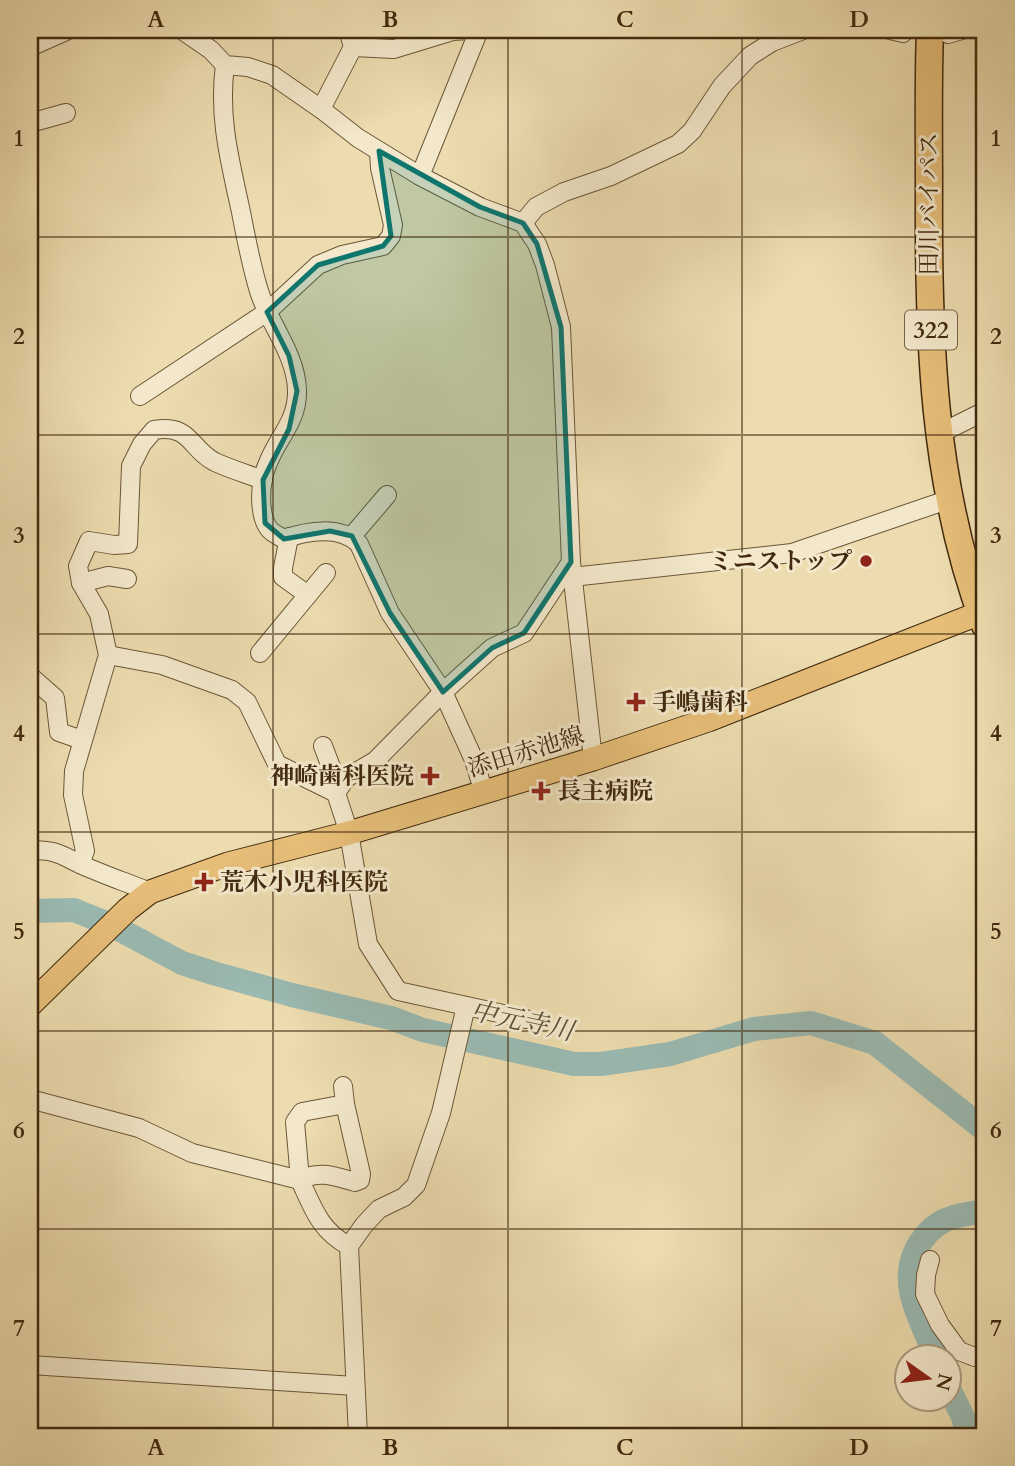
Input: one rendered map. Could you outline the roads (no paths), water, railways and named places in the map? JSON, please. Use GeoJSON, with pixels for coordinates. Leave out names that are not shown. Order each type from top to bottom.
{"type":"FeatureCollection","features":[{"type":"Feature","properties":{"kind":"highway","name":"田川バイパス"},"geometry":{"type":"LineString","coordinates":[[947,31],[929,300],[939,434],[954,524],[984,616]]}},
{"type":"Feature","properties":{"kind":"main road","name":"添田赤池線"},"geometry":{"type":"LineString","coordinates":[[30,1005],[128,909],[150,892],[228,864],[349,833],[593,760],[708,720],[984,616]]}},
{"type":"Feature","properties":{"kind":"street"},"geometry":{"type":"LineString","coordinates":[[30,47],[68,30]]}},
{"type":"Feature","properties":{"kind":"street"},"geometry":{"type":"LineString","coordinates":[[182,30],[211,50],[225,65],[248,67],[272,75],[321,108],[358,138],[419,176],[480,207],[523,223],[537,244],[561,327],[572,570],[593,760]]}},
{"type":"Feature","properties":{"kind":"street"},"geometry":{"type":"LineString","coordinates":[[321,108],[351,38],[394,49],[453,31],[470,30]]}},
{"type":"Feature","properties":{"kind":"street"},"geometry":{"type":"LineString","coordinates":[[419,176],[478,30]]}},
{"type":"Feature","properties":{"kind":"street"},"geometry":{"type":"LineString","coordinates":[[523,223],[536,207],[565,192],[611,176],[678,144],[692,131],[722,86],[750,56],[772,42],[803,30]]}},
{"type":"Feature","properties":{"kind":"street"},"geometry":{"type":"LineString","coordinates":[[225,65],[221,94],[225,141],[251,259],[267,312],[289,356],[297,391],[289,429],[268,463],[263,480],[265,523],[272,533],[284,539],[330,531],[352,536],[359,544],[390,613],[443,692],[474,760],[484,793]]}},
{"type":"Feature","properties":{"kind":"street"},"geometry":{"type":"LineString","coordinates":[[30,123],[66,113]]}},
{"type":"Feature","properties":{"kind":"street"},"geometry":{"type":"LineString","coordinates":[[140,396],[267,312],[318,265],[383,246],[391,236],[393,225],[380,168],[379,151]]}},
{"type":"Feature","properties":{"kind":"street"},"geometry":{"type":"LineString","coordinates":[[939,434],[985,411]]}},
{"type":"Feature","properties":{"kind":"street"},"geometry":{"type":"LineString","coordinates":[[80,864],[85,851],[73,795],[74,771],[108,655],[99,614],[81,583],[78,566],[89,541],[128,544],[131,466],[142,444],[154,430],[167,428],[184,432],[212,461],[263,480]]}},
{"type":"Feature","properties":{"kind":"street"},"geometry":{"type":"LineString","coordinates":[[352,536],[387,495]]}},
{"type":"Feature","properties":{"kind":"street"},"geometry":{"type":"LineString","coordinates":[[572,570],[594,576],[792,553],[950,499]]}},
{"type":"Feature","properties":{"kind":"street"},"geometry":{"type":"LineString","coordinates":[[289,537],[282,568],[284,577],[308,595]]}},
{"type":"Feature","properties":{"kind":"street"},"geometry":{"type":"LineString","coordinates":[[338,790],[346,778],[375,761],[443,692],[492,648],[524,633],[572,570]]}},
{"type":"Feature","properties":{"kind":"street"},"geometry":{"type":"LineString","coordinates":[[260,653],[327,573]]}},
{"type":"Feature","properties":{"kind":"street"},"geometry":{"type":"LineString","coordinates":[[81,583],[108,576],[127,579]]}},
{"type":"Feature","properties":{"kind":"street"},"geometry":{"type":"LineString","coordinates":[[108,655],[162,665],[232,690],[247,702],[277,764],[338,790]]}},
{"type":"Feature","properties":{"kind":"street"},"geometry":{"type":"LineString","coordinates":[[30,676],[55,698],[59,732],[82,740]]}},
{"type":"Feature","properties":{"kind":"street"},"geometry":{"type":"LineString","coordinates":[[323,746],[349,833],[368,944],[398,991],[526,1019]]}},
{"type":"Feature","properties":{"kind":"street"},"geometry":{"type":"LineString","coordinates":[[30,850],[49,850],[64,854],[80,864],[150,892]]}},
{"type":"Feature","properties":{"kind":"street"},"geometry":{"type":"LineString","coordinates":[[358,1436],[349,1246],[379,1209],[404,1197],[416,1185],[441,1113],[466,1006]]}},
{"type":"Feature","properties":{"kind":"street"},"geometry":{"type":"LineString","coordinates":[[30,1099],[138,1128],[191,1153],[300,1180],[312,1174],[325,1173],[355,1182],[360,1180],[361,1174],[343,1086]]}},
{"type":"Feature","properties":{"kind":"street"},"geometry":{"type":"LineString","coordinates":[[345,1104],[302,1112],[295,1122],[300,1180],[317,1216],[333,1238],[349,1246]]}},
{"type":"Feature","properties":{"kind":"street"},"geometry":{"type":"LineString","coordinates":[[930,1260],[925,1294],[940,1325],[958,1352],[975,1357],[985,1353]]}},
{"type":"Feature","properties":{"kind":"street"},"geometry":{"type":"LineString","coordinates":[[30,1365],[355,1385]]}},
{"type":"Feature","properties":{"kind":"waterway","name":"中元寺川"},"geometry":{"type":"LineString","coordinates":[[30,911],[74,910],[111,925],[182,963],[213,973],[391,1018],[423,1030],[574,1064],[601,1064],[670,1054],[754,1029],[811,1023],[875,1043],[985,1130]]}},
{"type":"Feature","properties":{"kind":"waterway"},"geometry":{"type":"LineString","coordinates":[[930,1344],[911,1290],[910,1276],[917,1248],[930,1230],[945,1220],[985,1211]]}},
{"type":"Feature","properties":{"kind":"waterway"},"geometry":{"type":"LineString","coordinates":[[962,1414],[968,1436]]}},
{"type":"Feature","properties":{"kind":"place","name":"ミニストップ"},"geometry":{"type":"Point","coordinates":[866,561]}},
{"type":"Feature","properties":{"kind":"place","name":"手嶋歯科"},"geometry":{"type":"Point","coordinates":[636,702]}},
{"type":"Feature","properties":{"kind":"place","name":"神崎歯科医院"},"geometry":{"type":"Point","coordinates":[430,776]}},
{"type":"Feature","properties":{"kind":"place","name":"長主病院"},"geometry":{"type":"Point","coordinates":[541,791]}},
{"type":"Feature","properties":{"kind":"place","name":"荒木小児科医院"},"geometry":{"type":"Point","coordinates":[204,882]}}]}
